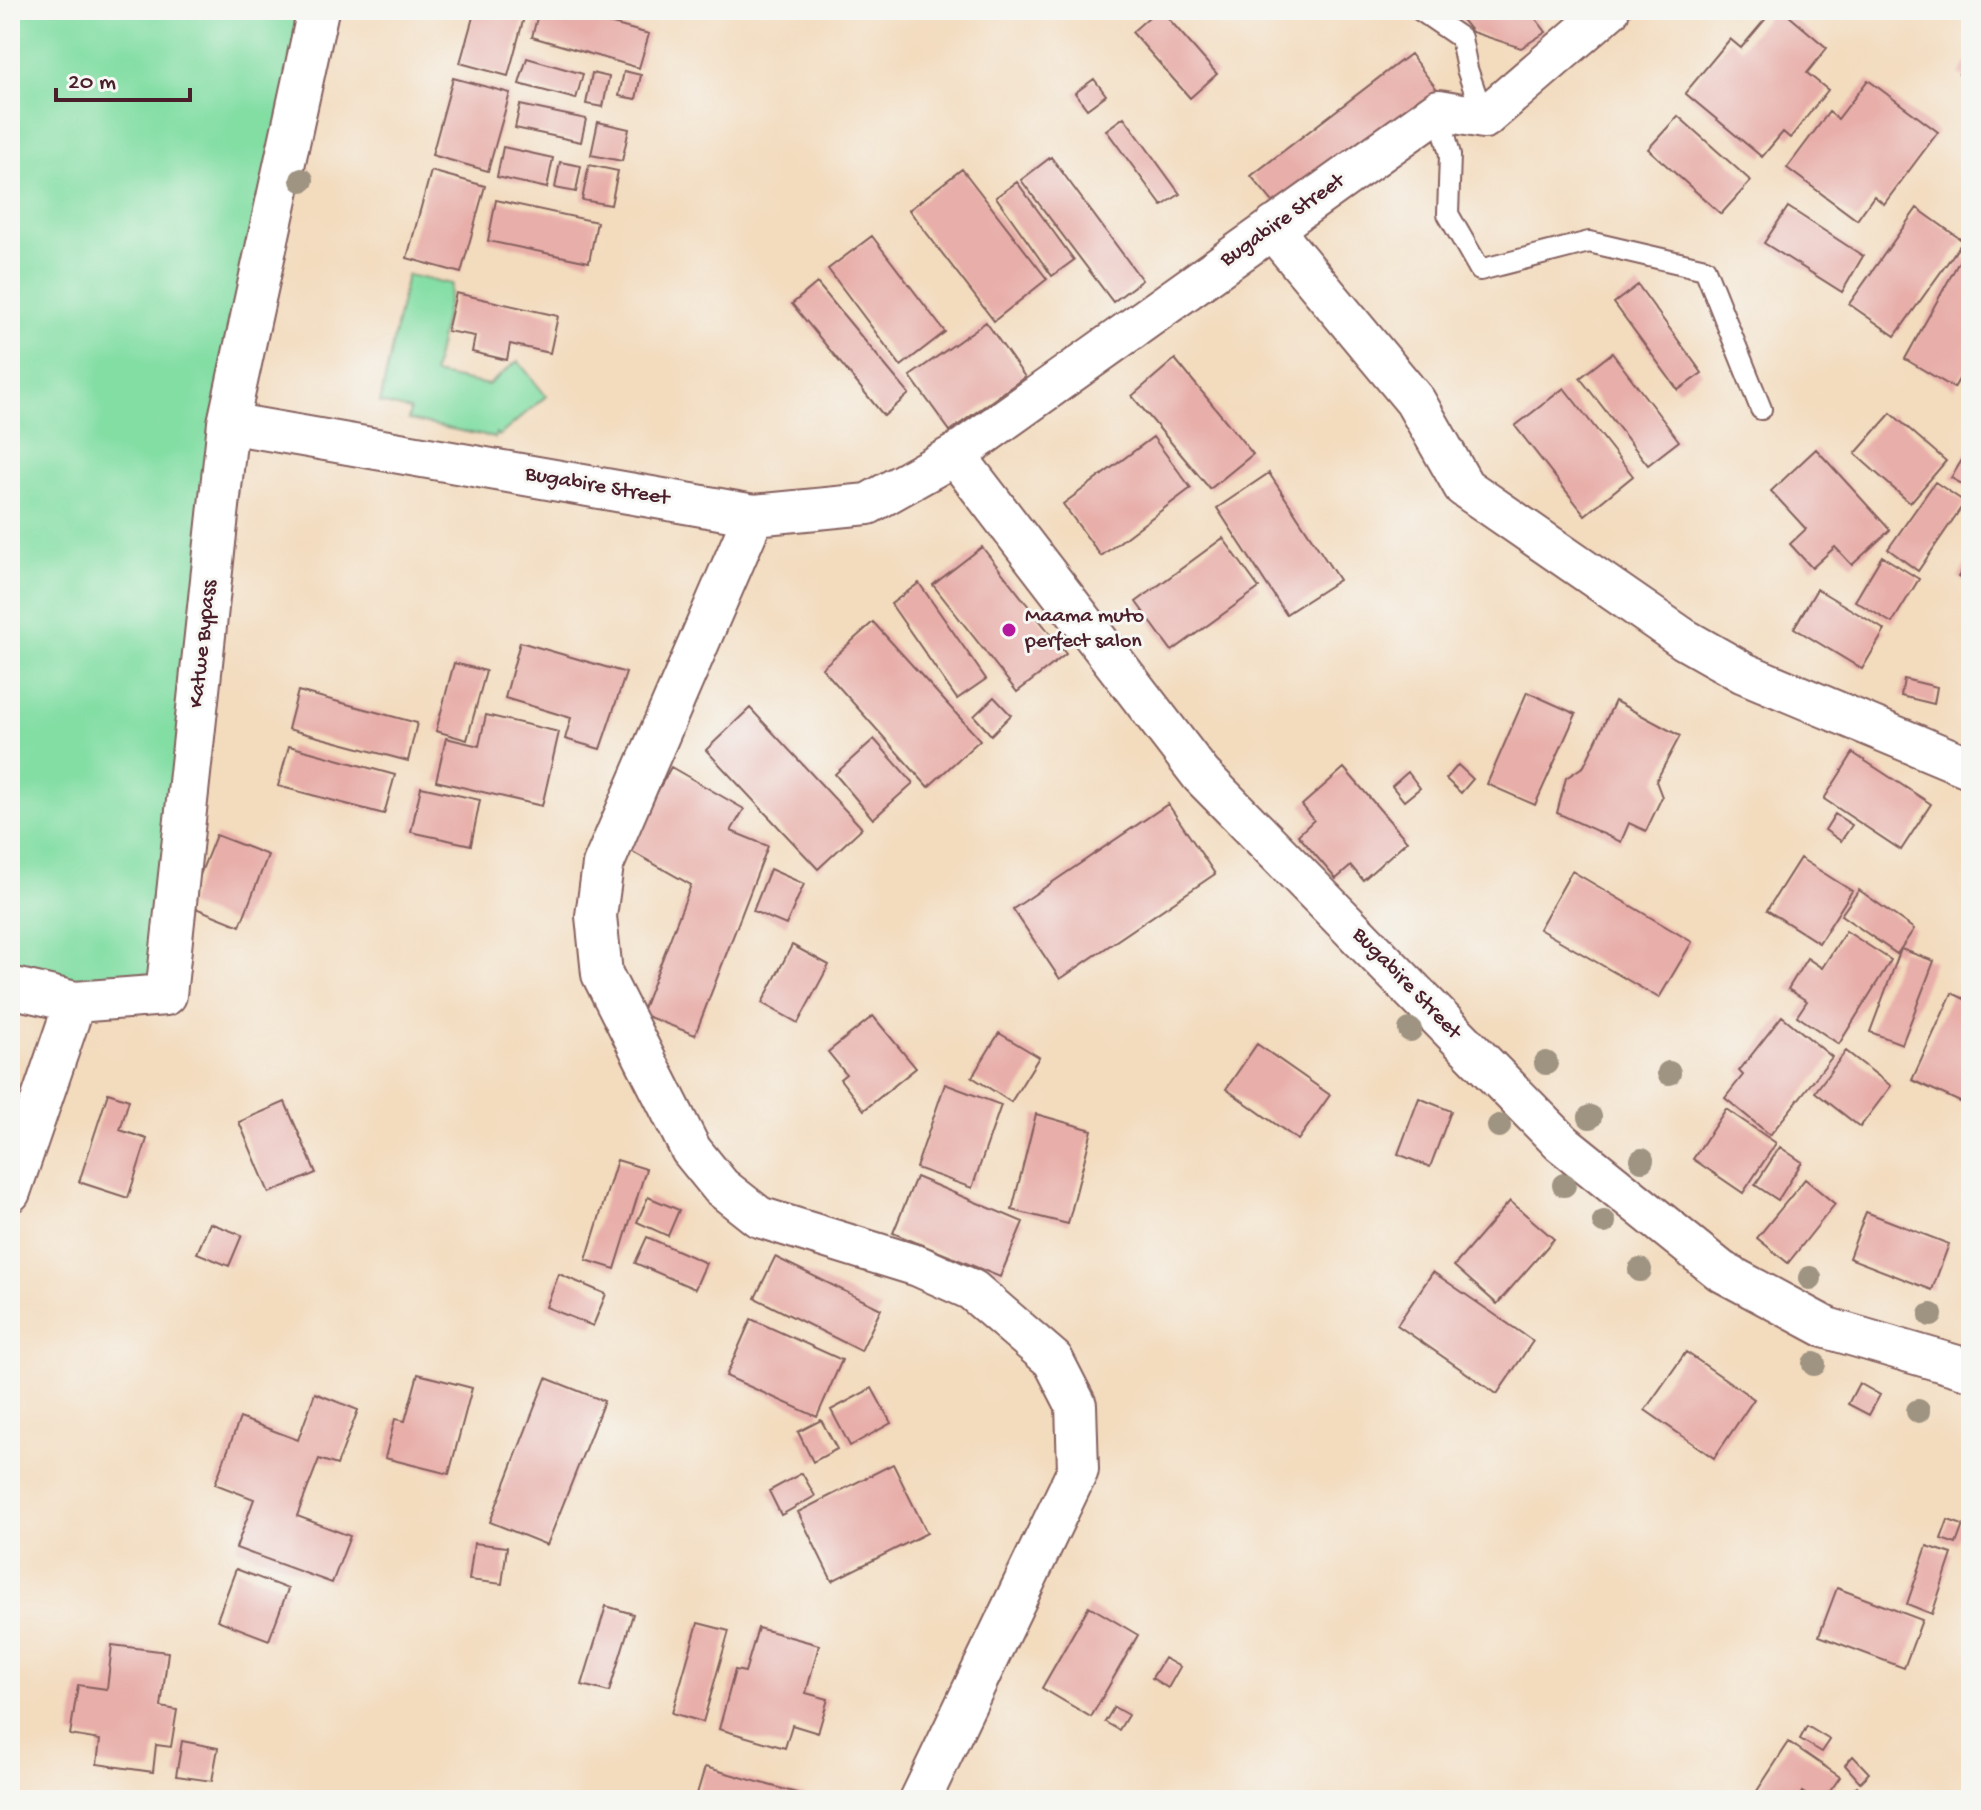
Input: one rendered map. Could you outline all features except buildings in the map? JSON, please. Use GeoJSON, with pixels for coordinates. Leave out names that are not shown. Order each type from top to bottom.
{"type":"FeatureCollection","features":[{"type":"Feature","properties":{"kind":"street","name":"Katwe Bypass"},"geometry":{"type":"LineString","coordinates":[[75,1002],[166,995],[228,423],[318,10]]}},
{"type":"Feature","properties":{"kind":"street"},"geometry":{"type":"LineString","coordinates":[[1439,110],[1484,118],[1609,10]]}},
{"type":"Feature","properties":{"kind":"street","name":"Bugabire Street"},"geometry":{"type":"LineString","coordinates":[[228,423],[754,515],[868,504],[955,455],[1439,110]]}},
{"type":"Feature","properties":{"kind":"street"},"geometry":{"type":"LineString","coordinates":[[1275,226],[1286,246],[1415,401],[1464,487],[1684,639],[1744,673],[1971,768]]}},
{"type":"Feature","properties":{"kind":"street","name":"Bugabire Street"},"geometry":{"type":"LineString","coordinates":[[955,455],[1201,775],[1562,1143],[1721,1271],[1827,1328],[1971,1370]]}},
{"type":"Feature","properties":{"kind":"street"},"geometry":{"type":"LineString","coordinates":[[754,515],[603,865],[596,916],[602,974],[691,1150],[721,1187],[759,1217],[918,1266],[972,1290],[1053,1360],[1076,1405],[1078,1470],[920,1800]]}},
{"type":"Feature","properties":{"kind":"street"},"geometry":{"type":"LineString","coordinates":[[10,987],[75,1002],[10,1192]]}},
{"type":"Feature","properties":{"kind":"lane"},"geometry":{"type":"LineString","coordinates":[[1420,10],[1461,38],[1467,69],[1484,118]]}},
{"type":"Feature","properties":{"kind":"lane"},"geometry":{"type":"LineString","coordinates":[[1439,110],[1450,155],[1448,214],[1480,270],[1589,242],[1705,269],[1761,409]]}},
{"type":"Feature","properties":{"kind":"green space"},"geometry":{"type":"Polygon","coordinates":[[[10,10],[302,10],[166,995],[10,973],[10,10]]]}},
{"type":"Feature","properties":{"kind":"green space"},"geometry":{"type":"Polygon","coordinates":[[[407,275],[452,284],[433,374],[488,385],[518,361],[546,396],[499,436],[496,433],[495,438],[408,420],[410,410],[380,403],[407,275]]]}},
{"type":"Feature","properties":{"kind":"place","name":"Maama muto perfect salon"},"geometry":{"type":"Point","coordinates":[1009,630]}}]}
